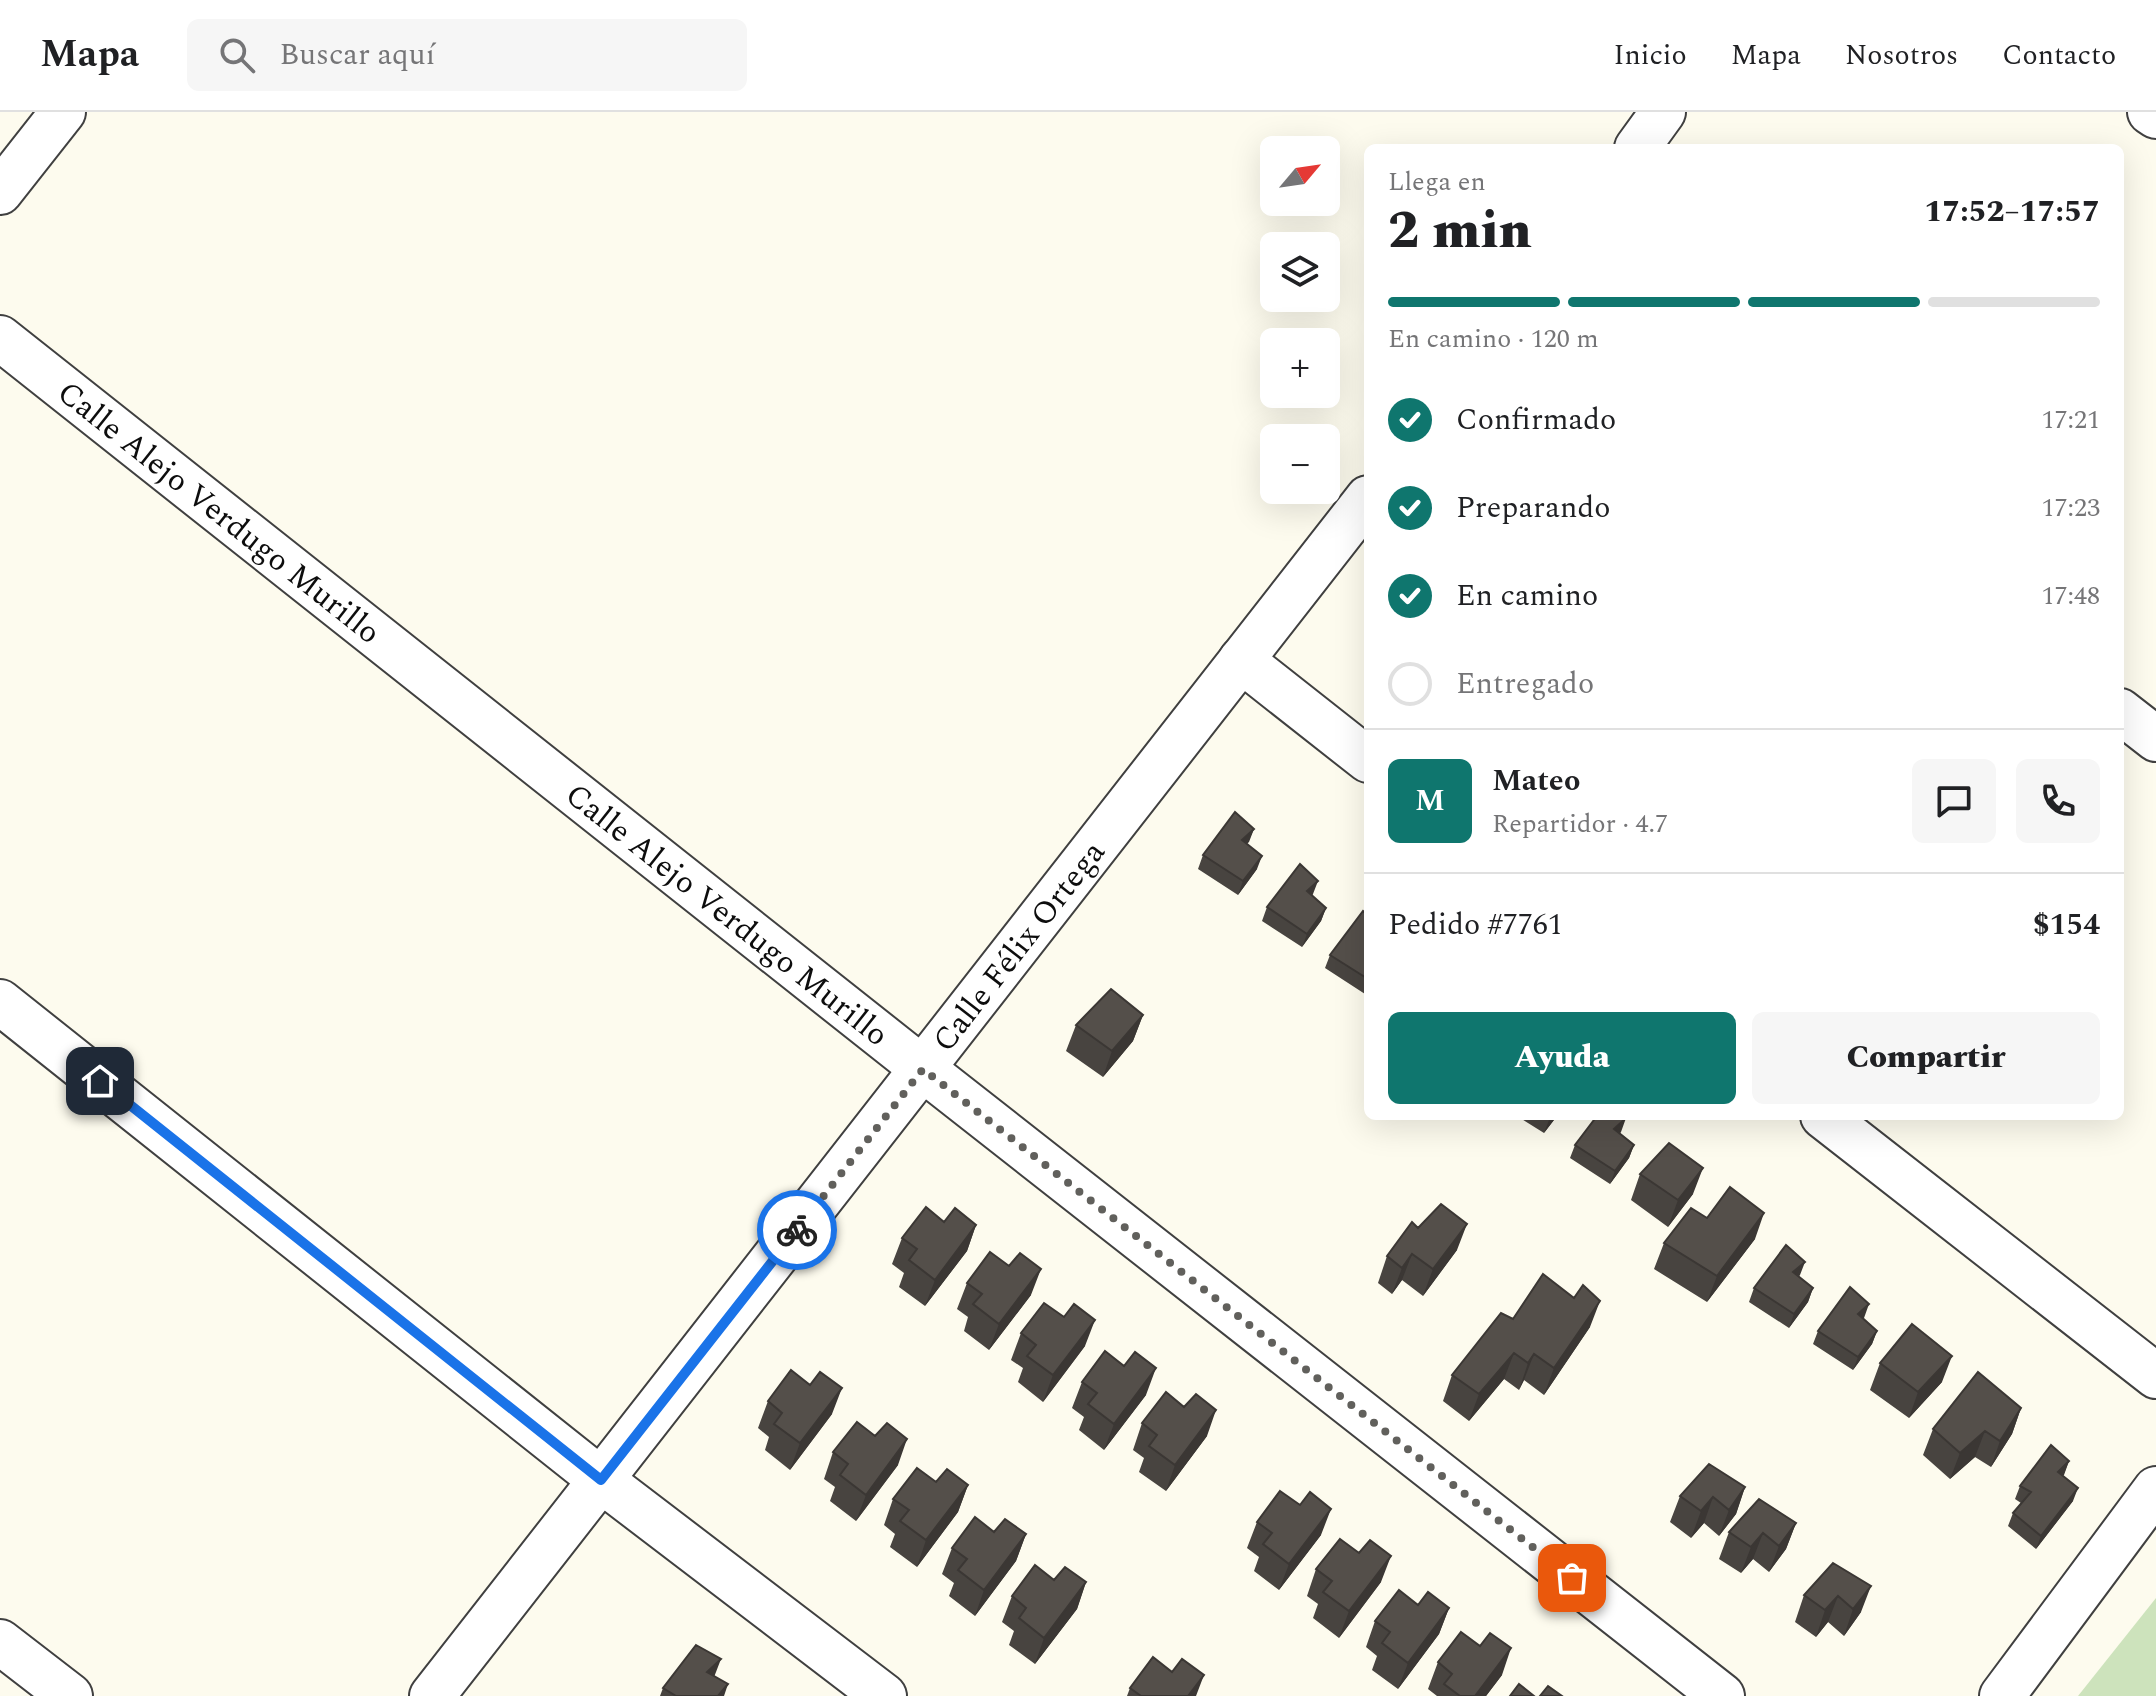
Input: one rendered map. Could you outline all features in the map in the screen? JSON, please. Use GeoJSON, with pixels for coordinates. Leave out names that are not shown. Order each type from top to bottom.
{"type":"FeatureCollection","features":[{"type":"Feature","properties":{"kind":"street"},"geometry":{"type":"LineString","coordinates":[[0,192],[63,112]]}},
{"type":"Feature","properties":{"kind":"street"},"geometry":{"type":"LineString","coordinates":[[1640,144],[1663,112]]}},
{"type":"Feature","properties":{"kind":"street"},"geometry":{"type":"LineString","coordinates":[[2150,112],[2156,116]]}},
{"type":"Feature","properties":{"kind":"street","name":"Calle Alejo Verdugo Murillo"},"geometry":{"type":"LineString","coordinates":[[0,338],[923,1069],[1722,1696]]}},
{"type":"Feature","properties":{"kind":"street","name":"Calle Félix Ortega"},"geometry":{"type":"LineString","coordinates":[[432,1696],[1364,503]]}},
{"type":"Feature","properties":{"kind":"street"},"geometry":{"type":"LineString","coordinates":[[1241,660],[1364,757]]}},
{"type":"Feature","properties":{"kind":"street"},"geometry":{"type":"LineString","coordinates":[[2124,714],[2156,739]]}},
{"type":"Feature","properties":{"kind":"street"},"geometry":{"type":"LineString","coordinates":[[0,1002],[601,1480],[884,1696]]}},
{"type":"Feature","properties":{"kind":"street"},"geometry":{"type":"LineString","coordinates":[[1828,1120],[2156,1376]]}},
{"type":"Feature","properties":{"kind":"street"},"geometry":{"type":"LineString","coordinates":[[2002,1696],[2156,1489]]}},
{"type":"Feature","properties":{"kind":"street"},"geometry":{"type":"LineString","coordinates":[[0,1642],[70,1696]]}},
{"type":"Feature","properties":{"kind":"green space"},"geometry":{"type":"Polygon","coordinates":[[[2156,1598],[2156,1696],[2078,1696],[2156,1598]]]}},
{"type":"Feature","properties":{"kind":"building"},"geometry":{"type":"Polygon","coordinates":[[[1235,812],[1254,829],[1242,840],[1262,856],[1243,881],[1203,855],[1235,812]]]}},
{"type":"Feature","properties":{"kind":"building"},"geometry":{"type":"Polygon","coordinates":[[[1300,864],[1318,881],[1307,891],[1326,908],[1307,934],[1267,907],[1300,864]]]}},
{"type":"Feature","properties":{"kind":"building"},"geometry":{"type":"Polygon","coordinates":[[[1363,911],[1364,976],[1330,955],[1363,911]]]}},
{"type":"Feature","properties":{"kind":"building"},"geometry":{"type":"Polygon","coordinates":[[[1111,989],[1143,1015],[1112,1051],[1076,1025],[1111,989]]]}},
{"type":"Feature","properties":{"kind":"building"},"geometry":{"type":"Polygon","coordinates":[[[1594,1120],[1624,1120],[1614,1129],[1634,1145],[1615,1171],[1575,1145],[1594,1120]]]}},
{"type":"Feature","properties":{"kind":"building"},"geometry":{"type":"Polygon","coordinates":[[[1669,1143],[1703,1168],[1678,1200],[1640,1174],[1669,1143]]]}},
{"type":"Feature","properties":{"kind":"building"},"geometry":{"type":"Polygon","coordinates":[[[1730,1187],[1764,1213],[1717,1276],[1664,1243],[1691,1208],[1707,1218],[1730,1187]]]}},
{"type":"Feature","properties":{"kind":"building"},"geometry":{"type":"Polygon","coordinates":[[[1441,1204],[1467,1224],[1433,1269],[1412,1254],[1402,1268],[1387,1256],[1412,1222],[1418,1228],[1441,1204]]]}},
{"type":"Feature","properties":{"kind":"building"},"geometry":{"type":"Polygon","coordinates":[[[926,1207],[944,1222],[955,1208],[976,1225],[935,1280],[909,1260],[917,1249],[902,1238],[926,1207]]]}},
{"type":"Feature","properties":{"kind":"building"},"geometry":{"type":"Polygon","coordinates":[[[1786,1245],[1805,1262],[1793,1272],[1813,1288],[1794,1314],[1754,1288],[1786,1245]]]}},
{"type":"Feature","properties":{"kind":"building"},"geometry":{"type":"Polygon","coordinates":[[[990,1252],[1009,1266],[1020,1253],[1041,1269],[999,1324],[973,1304],[982,1294],[967,1283],[990,1252]]]}},
{"type":"Feature","properties":{"kind":"building"},"geometry":{"type":"Polygon","coordinates":[[[1543,1274],[1574,1298],[1583,1285],[1600,1301],[1554,1368],[1534,1354],[1528,1363],[1514,1353],[1479,1394],[1452,1375],[1501,1313],[1513,1319],[1543,1274]]]}},
{"type":"Feature","properties":{"kind":"building"},"geometry":{"type":"Polygon","coordinates":[[[1850,1287],[1869,1304],[1858,1314],[1877,1331],[1858,1357],[1818,1331],[1850,1287]]]}},
{"type":"Feature","properties":{"kind":"building"},"geometry":{"type":"Polygon","coordinates":[[[1044,1303],[1064,1317],[1074,1304],[1095,1320],[1053,1375],[1027,1356],[1036,1345],[1021,1333],[1044,1303]]]}},
{"type":"Feature","properties":{"kind":"building"},"geometry":{"type":"Polygon","coordinates":[[[1912,1324],[1952,1356],[1918,1392],[1880,1363],[1912,1324]]]}},
{"type":"Feature","properties":{"kind":"building"},"geometry":{"type":"Polygon","coordinates":[[[1105,1351],[1124,1366],[1135,1352],[1156,1368],[1114,1424],[1088,1404],[1097,1393],[1082,1382],[1105,1351]]]}},
{"type":"Feature","properties":{"kind":"building"},"geometry":{"type":"Polygon","coordinates":[[[791,1370],[810,1385],[820,1372],[842,1388],[800,1443],[774,1424],[782,1413],[768,1401],[791,1370]]]}},
{"type":"Feature","properties":{"kind":"building"},"geometry":{"type":"Polygon","coordinates":[[[1978,1372],[2021,1408],[2000,1441],[1985,1431],[1960,1453],[1933,1429],[1978,1372]]]}},
{"type":"Feature","properties":{"kind":"building"},"geometry":{"type":"Polygon","coordinates":[[[1166,1392],[1184,1407],[1196,1394],[1216,1410],[1175,1465],[1149,1446],[1157,1435],[1142,1423],[1166,1392]]]}},
{"type":"Feature","properties":{"kind":"building"},"geometry":{"type":"Polygon","coordinates":[[[857,1422],[875,1436],[887,1423],[907,1439],[866,1495],[840,1475],[848,1464],[833,1452],[857,1422]]]}},
{"type":"Feature","properties":{"kind":"building"},"geometry":{"type":"Polygon","coordinates":[[[2051,1445],[2069,1461],[2058,1472],[2078,1488],[2041,1536],[2013,1513],[2031,1492],[2020,1486],[2051,1445]]]}},
{"type":"Feature","properties":{"kind":"building"},"geometry":{"type":"Polygon","coordinates":[[[1709,1464],[1745,1487],[1729,1510],[1713,1497],[1701,1511],[1680,1496],[1709,1464]]]}},
{"type":"Feature","properties":{"kind":"building"},"geometry":{"type":"Polygon","coordinates":[[[917,1468],[936,1482],[947,1469],[968,1485],[926,1540],[900,1521],[909,1510],[893,1499],[917,1468]]]}},
{"type":"Feature","properties":{"kind":"building"},"geometry":{"type":"Polygon","coordinates":[[[1280,1491],[1300,1505],[1310,1492],[1331,1509],[1289,1564],[1263,1544],[1272,1533],[1257,1522],[1280,1491]]]}},
{"type":"Feature","properties":{"kind":"building"},"geometry":{"type":"Polygon","coordinates":[[[1759,1499],[1796,1523],[1779,1546],[1763,1533],[1751,1547],[1729,1532],[1759,1499]]]}},
{"type":"Feature","properties":{"kind":"building"},"geometry":{"type":"Polygon","coordinates":[[[975,1517],[994,1532],[1005,1519],[1026,1534],[984,1590],[958,1570],[967,1559],[952,1548],[975,1517]]]}},
{"type":"Feature","properties":{"kind":"building"},"geometry":{"type":"Polygon","coordinates":[[[1340,1539],[1359,1553],[1370,1540],[1391,1556],[1349,1611],[1323,1592],[1332,1581],[1316,1569],[1340,1539]]]}},
{"type":"Feature","properties":{"kind":"building"},"geometry":{"type":"Polygon","coordinates":[[[1833,1563],[1871,1586],[1853,1609],[1838,1596],[1825,1610],[1804,1595],[1833,1563]]]}},
{"type":"Feature","properties":{"kind":"building"},"geometry":{"type":"Polygon","coordinates":[[[1035,1565],[1054,1580],[1065,1567],[1086,1582],[1044,1638],[1019,1618],[1026,1608],[1012,1596],[1035,1565]]]}},
{"type":"Feature","properties":{"kind":"building"},"geometry":{"type":"Polygon","coordinates":[[[1399,1590],[1418,1605],[1428,1592],[1449,1608],[1408,1663],[1382,1643],[1390,1632],[1375,1621],[1399,1590]]]}},
{"type":"Feature","properties":{"kind":"building"},"geometry":{"type":"Polygon","coordinates":[[[1461,1632],[1480,1646],[1490,1633],[1511,1648],[1475,1696],[1460,1696],[1444,1684],[1452,1674],[1438,1662],[1461,1632]]]}},
{"type":"Feature","properties":{"kind":"building"},"geometry":{"type":"Polygon","coordinates":[[[696,1645],[721,1659],[707,1672],[728,1684],[718,1696],[676,1696],[663,1688],[696,1645]]]}},
{"type":"Feature","properties":{"kind":"building"},"geometry":{"type":"Polygon","coordinates":[[[1153,1657],[1172,1672],[1182,1659],[1204,1675],[1188,1696],[1141,1696],[1130,1688],[1153,1657]]]}},
{"type":"Feature","properties":{"kind":"building"},"geometry":{"type":"Polygon","coordinates":[[[1519,1684],[1534,1696],[1510,1696],[1519,1684]]]}},
{"type":"Feature","properties":{"kind":"building"},"geometry":{"type":"Polygon","coordinates":[[[1548,1686],[1562,1696],[1540,1696],[1548,1686]]]}},
{"type":"Feature","properties":{"kind":"way so far"},"geometry":{"type":"LineString","coordinates":[[797,1230],[923,1069],[1572,1578]]}},
{"type":"Feature","properties":{"kind":"route"},"geometry":{"type":"LineString","coordinates":[[100,1081],[601,1480],[797,1230]]}}]}
